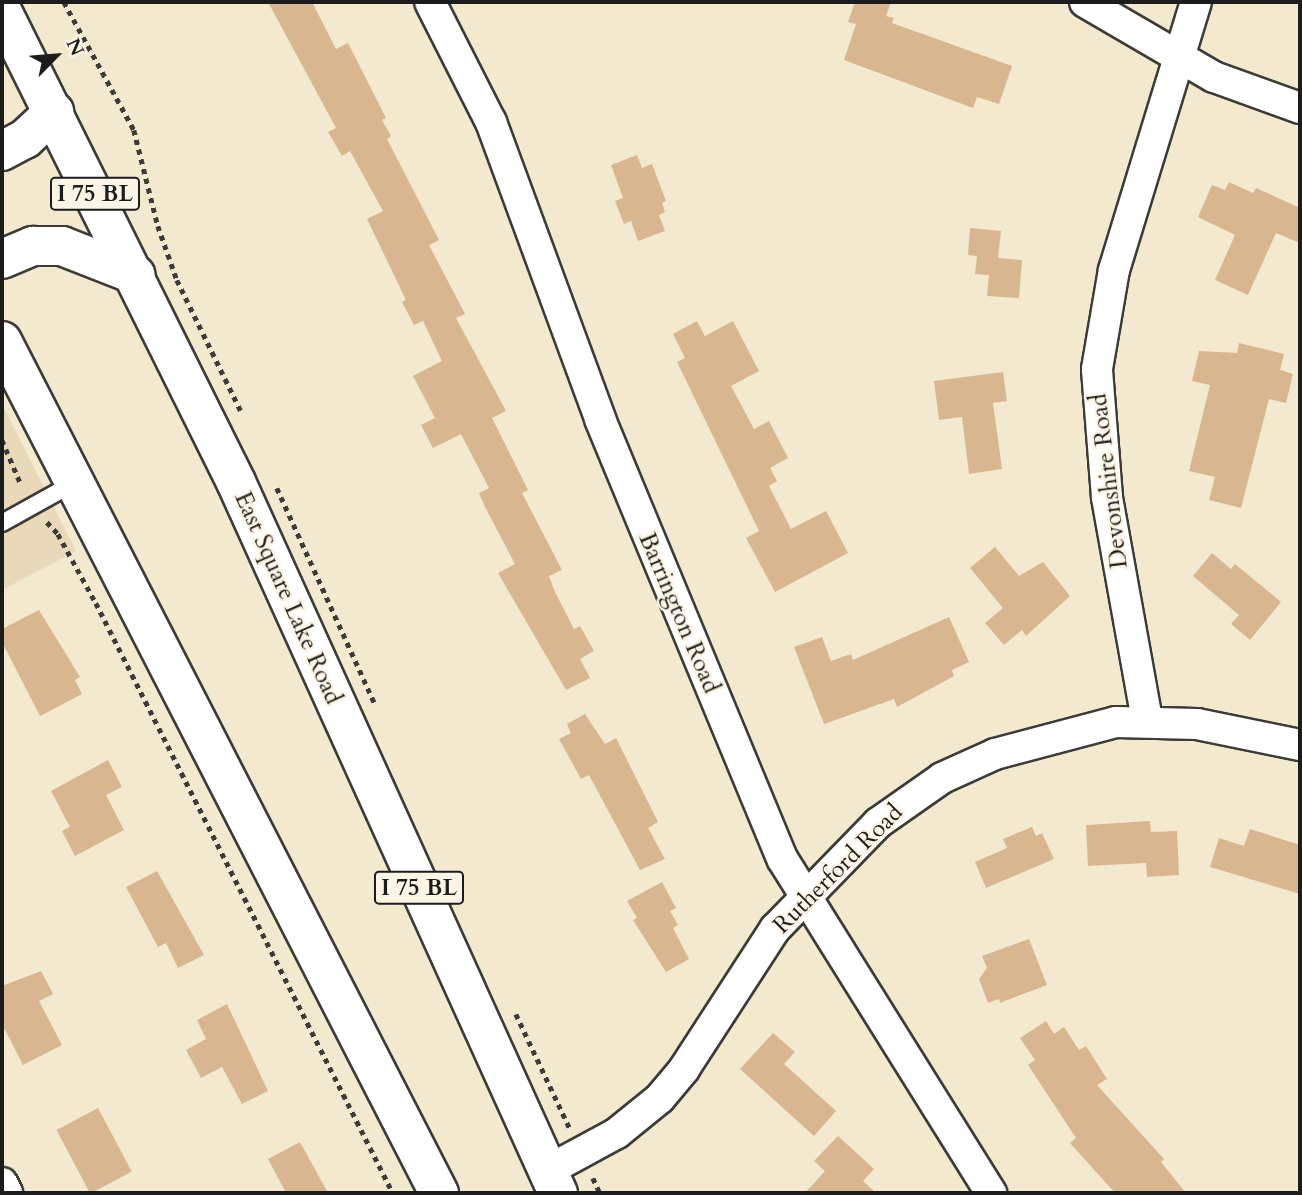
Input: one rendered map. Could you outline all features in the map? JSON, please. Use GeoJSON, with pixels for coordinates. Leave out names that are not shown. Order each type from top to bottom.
{"type":"FeatureCollection","features":[{"type":"Feature","properties":{"kind":"highway","name":"East Square Lake Road"},"geometry":{"type":"LineString","coordinates":[[2,11],[136,275],[276,569],[546,1186]]}},
{"type":"Feature","properties":{"kind":"highway"},"geometry":{"type":"LineString","coordinates":[[2,151],[25,139],[54,112]]}},
{"type":"Feature","properties":{"kind":"highway"},"geometry":{"type":"LineString","coordinates":[[2,259],[33,246],[62,246],[136,275]]}},
{"type":"Feature","properties":{"kind":"highway"},"geometry":{"type":"LineString","coordinates":[[2,341],[439,1193]]}},
{"type":"Feature","properties":{"kind":"street","name":"Barrington Road"},"geometry":{"type":"LineString","coordinates":[[430,2],[491,122],[614,454],[759,806],[805,897],[991,1193]]}},
{"type":"Feature","properties":{"kind":"street"},"geometry":{"type":"LineString","coordinates":[[1085,2],[1237,88],[1300,108]]}},
{"type":"Feature","properties":{"kind":"street","name":"Devonshire Road"},"geometry":{"type":"LineString","coordinates":[[1147,720],[1107,497],[1097,369],[1114,270],[1196,2]]}},
{"type":"Feature","properties":{"kind":"street","name":"Rutherford Road"},"geometry":{"type":"LineString","coordinates":[[546,1186],[660,1098],[684,1069],[775,929],[902,803],[959,768],[1086,728],[1147,720],[1196,724],[1300,745]]}},
{"type":"Feature","properties":{"kind":"street"},"geometry":{"type":"LineString","coordinates":[[2,1182],[7,1193]]}},
{"type":"Feature","properties":{"kind":"lane"},"geometry":{"type":"LineString","coordinates":[[2,523],[74,483]]}},
{"type":"Feature","properties":{"kind":"path"},"geometry":{"type":"LineString","coordinates":[[64,2],[134,130],[158,226],[177,280],[247,425]]}},
{"type":"Feature","properties":{"kind":"path"},"geometry":{"type":"LineString","coordinates":[[2,440],[20,482]]}},
{"type":"Feature","properties":{"kind":"path"},"geometry":{"type":"LineString","coordinates":[[276,485],[378,709]]}},
{"type":"Feature","properties":{"kind":"path"},"geometry":{"type":"LineString","coordinates":[[44,519],[58,534],[96,603],[393,1193]]}},
{"type":"Feature","properties":{"kind":"path"},"geometry":{"type":"LineString","coordinates":[[514,1010],[570,1128]]}},
{"type":"Feature","properties":{"kind":"path"},"geometry":{"type":"LineString","coordinates":[[596,1184],[600,1193]]}},
{"type":"Feature","properties":{"kind":"shaded area"},"geometry":{"type":"Polygon","coordinates":[[[2,404],[76,551],[2,590],[2,404]]]}},
{"type":"Feature","properties":{"kind":"building"},"geometry":{"type":"Polygon","coordinates":[[[268,2],[312,2],[336,49],[348,43],[386,118],[382,120],[391,136],[387,139],[439,240],[429,245],[465,314],[456,318],[506,411],[492,418],[528,490],[522,493],[562,570],[549,576],[555,592],[574,629],[580,626],[594,651],[580,659],[590,678],[566,690],[498,573],[515,564],[479,493],[489,488],[461,434],[433,448],[421,425],[435,418],[413,376],[442,361],[423,321],[414,325],[402,302],[406,300],[367,219],[383,211],[350,151],[342,156],[328,132],[336,128],[268,2]]]}},
{"type":"Feature","properties":{"kind":"building"},"geometry":{"type":"Polygon","coordinates":[[[855,2],[891,2],[886,16],[894,18],[892,23],[1012,66],[999,104],[977,97],[973,108],[844,60],[856,24],[848,22],[855,2]]]}},
{"type":"Feature","properties":{"kind":"building"},"geometry":{"type":"Polygon","coordinates":[[[637,155],[642,168],[652,164],[666,201],[662,203],[665,212],[659,215],[665,231],[638,241],[631,221],[624,224],[615,201],[623,198],[611,165],[637,155]]]}},
{"type":"Feature","properties":{"kind":"building"},"geometry":{"type":"Polygon","coordinates":[[[1229,182],[1253,193],[1256,188],[1300,208],[1300,243],[1276,233],[1248,295],[1215,280],[1235,235],[1198,217],[1212,185],[1225,190],[1229,182]]]}},
{"type":"Feature","properties":{"kind":"building"},"geometry":{"type":"Polygon","coordinates":[[[970,228],[1001,231],[998,258],[1022,260],[1019,298],[987,296],[989,275],[975,274],[977,256],[968,255],[970,228]]]}},
{"type":"Feature","properties":{"kind":"building"},"geometry":{"type":"Polygon","coordinates":[[[697,321],[705,336],[733,321],[759,371],[731,386],[754,429],[769,421],[788,458],[770,468],[777,481],[769,486],[791,529],[826,511],[848,553],[775,592],[746,538],[759,531],[677,362],[685,358],[673,334],[697,321]]]}},
{"type":"Feature","properties":{"kind":"building"},"geometry":{"type":"Polygon","coordinates":[[[1239,343],[1284,354],[1280,370],[1293,374],[1286,403],[1269,399],[1241,508],[1209,500],[1215,477],[1189,471],[1210,385],[1192,381],[1199,351],[1237,353],[1239,343]]]}},
{"type":"Feature","properties":{"kind":"building"},"geometry":{"type":"Polygon","coordinates":[[[1003,372],[1007,401],[993,403],[1002,469],[969,474],[962,417],[939,420],[934,381],[1003,372]]]}},
{"type":"Feature","properties":{"kind":"building"},"geometry":{"type":"Polygon","coordinates":[[[995,547],[1019,576],[1043,562],[1070,596],[1026,636],[1022,630],[1004,645],[985,623],[1003,608],[970,568],[995,547]]]}},
{"type":"Feature","properties":{"kind":"building"},"geometry":{"type":"Polygon","coordinates":[[[1212,553],[1231,569],[1235,564],[1281,602],[1250,640],[1231,624],[1239,615],[1193,576],[1212,553]]]}},
{"type":"Feature","properties":{"kind":"building"},"geometry":{"type":"Polygon","coordinates":[[[39,610],[80,677],[75,680],[82,694],[40,716],[2,642],[2,629],[39,610]]]}},
{"type":"Feature","properties":{"kind":"building"},"geometry":{"type":"Polygon","coordinates":[[[949,617],[969,662],[952,670],[954,676],[897,707],[894,699],[824,724],[794,647],[822,637],[831,661],[851,654],[853,660],[949,617]]]}},
{"type":"Feature","properties":{"kind":"building"},"geometry":{"type":"Polygon","coordinates":[[[585,714],[605,744],[616,738],[658,822],[648,828],[665,859],[640,870],[589,775],[581,779],[559,739],[571,733],[567,724],[585,714]]]}},
{"type":"Feature","properties":{"kind":"building"},"geometry":{"type":"Polygon","coordinates":[[[108,760],[122,787],[106,795],[124,830],[75,856],[62,831],[70,827],[51,791],[108,760]]]}},
{"type":"Feature","properties":{"kind":"building"},"geometry":{"type":"Polygon","coordinates":[[[1150,821],[1151,832],[1177,831],[1179,875],[1147,877],[1146,863],[1088,866],[1086,825],[1150,821]]]}},
{"type":"Feature","properties":{"kind":"building"},"geometry":{"type":"Polygon","coordinates":[[[1032,827],[1036,836],[1042,833],[1054,859],[986,888],[975,862],[1007,848],[1003,839],[1032,827]]]}},
{"type":"Feature","properties":{"kind":"building"},"geometry":{"type":"Polygon","coordinates":[[[1250,829],[1300,845],[1300,894],[1210,867],[1219,838],[1244,846],[1250,829]]]}},
{"type":"Feature","properties":{"kind":"building"},"geometry":{"type":"Polygon","coordinates":[[[157,871],[204,955],[178,968],[166,943],[158,947],[126,887],[157,871]]]}},
{"type":"Feature","properties":{"kind":"building"},"geometry":{"type":"Polygon","coordinates":[[[662,882],[676,908],[670,911],[678,925],[673,928],[689,959],[666,972],[633,920],[637,918],[627,901],[662,882]]]}},
{"type":"Feature","properties":{"kind":"building"},"geometry":{"type":"Polygon","coordinates":[[[1029,939],[1047,985],[1000,1003],[999,999],[988,1003],[979,979],[987,968],[982,956],[1029,939]]]}},
{"type":"Feature","properties":{"kind":"building"},"geometry":{"type":"Polygon","coordinates":[[[41,971],[53,994],[39,1001],[62,1045],[23,1065],[2,1024],[2,986],[41,971]]]}},
{"type":"Feature","properties":{"kind":"building"},"geometry":{"type":"Polygon","coordinates":[[[227,1004],[268,1091],[242,1104],[222,1067],[201,1078],[186,1050],[206,1039],[197,1020],[227,1004]]]}},
{"type":"Feature","properties":{"kind":"building"},"geometry":{"type":"Polygon","coordinates":[[[1046,1021],[1054,1034],[1064,1027],[1079,1050],[1086,1046],[1107,1079],[1097,1085],[1164,1159],[1161,1162],[1186,1193],[1115,1193],[1070,1143],[1076,1138],[1028,1065],[1035,1060],[1020,1038],[1046,1021]]]}},
{"type":"Feature","properties":{"kind":"building"},"geometry":{"type":"Polygon","coordinates":[[[773,1033],[795,1052],[784,1064],[836,1111],[814,1136],[740,1069],[773,1033]]]}},
{"type":"Feature","properties":{"kind":"building"},"geometry":{"type":"Polygon","coordinates":[[[98,1108],[132,1172],[90,1193],[57,1130],[98,1108]]]}},
{"type":"Feature","properties":{"kind":"building"},"geometry":{"type":"Polygon","coordinates":[[[838,1136],[874,1169],[863,1181],[876,1193],[805,1193],[825,1171],[814,1161],[838,1136]]]}},
{"type":"Feature","properties":{"kind":"building"},"geometry":{"type":"Polygon","coordinates":[[[300,1142],[328,1193],[286,1193],[268,1159],[300,1142]]]}}]}
